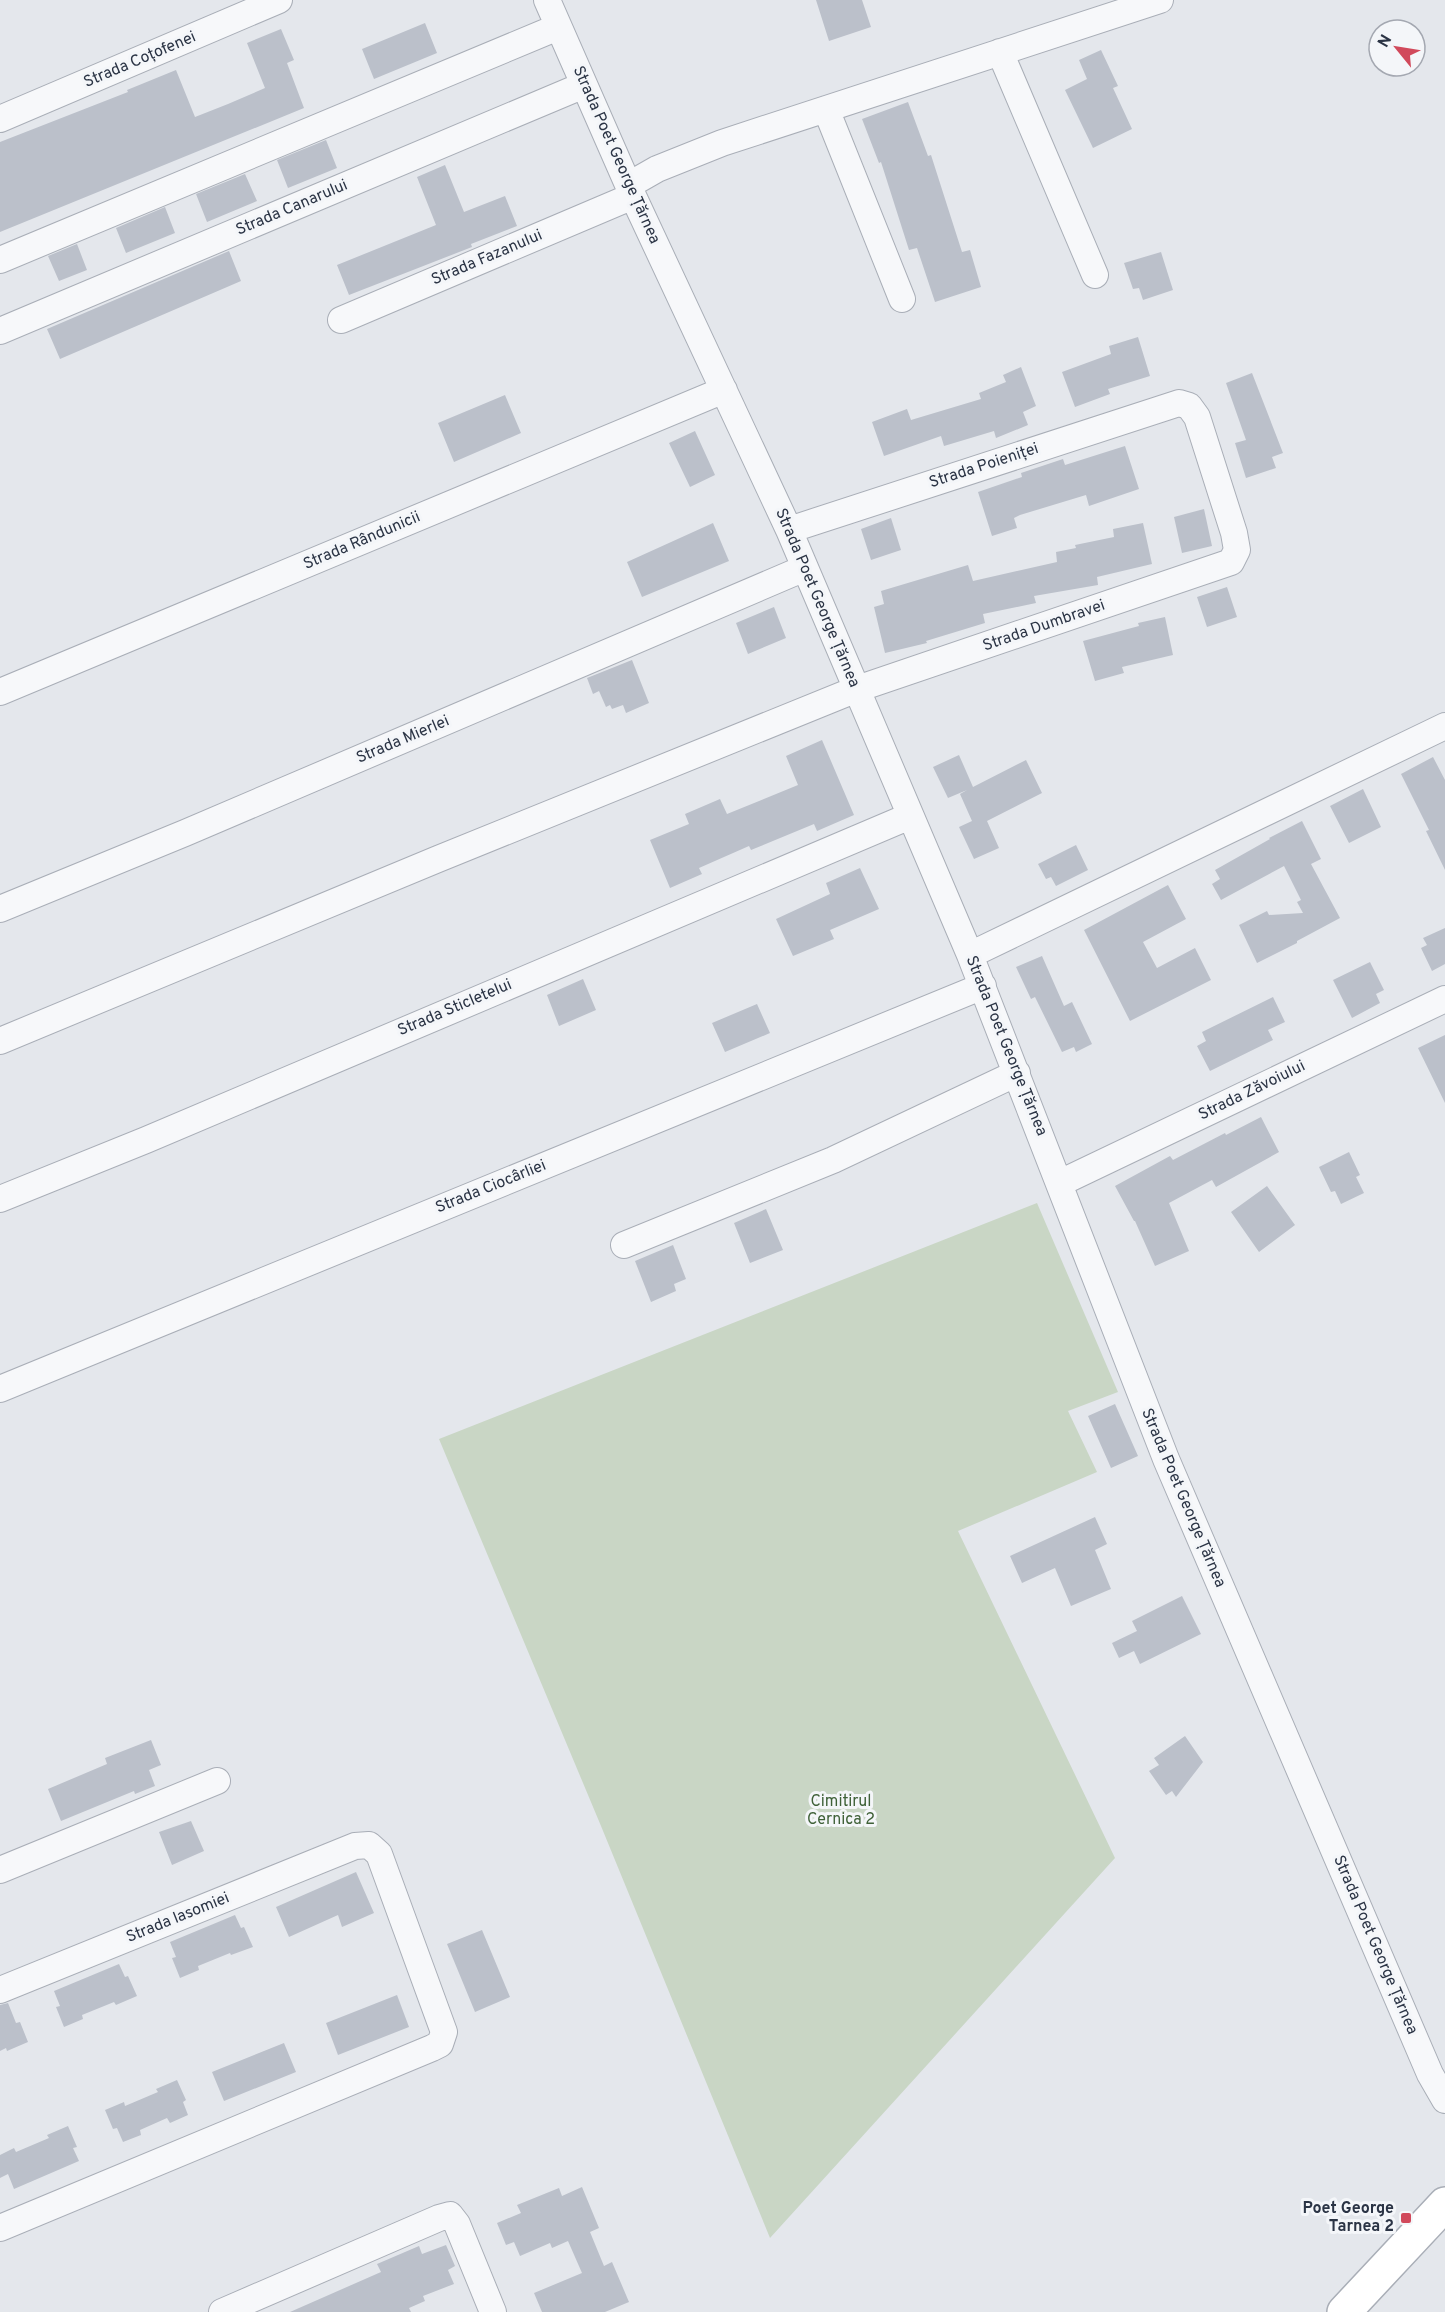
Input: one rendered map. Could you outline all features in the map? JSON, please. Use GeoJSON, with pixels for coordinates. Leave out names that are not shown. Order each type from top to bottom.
{"type":"FeatureCollection","features":[{"type":"Feature","properties":{"kind":"main road"},"geometry":{"type":"LineString","coordinates":[[1344,2312],[1445,2204]]}},
{"type":"Feature","properties":{"kind":"street","name":"Strada Coțofenei"},"geometry":{"type":"LineString","coordinates":[[0,119],[279,0]]}},
{"type":"Feature","properties":{"kind":"street","name":"Strada Poet George Țărnea"},"geometry":{"type":"LineString","coordinates":[[546,0],[631,190],[789,530],[983,986],[1166,1459],[1430,2074],[1445,2100]]}},
{"type":"Feature","properties":{"kind":"street","name":"Strada Fazanului"},"geometry":{"type":"LineString","coordinates":[[341,320],[631,190],[657,169],[722,143],[1160,0]]}},
{"type":"Feature","properties":{"kind":"street"},"geometry":{"type":"LineString","coordinates":[[0,260],[558,27]]}},
{"type":"Feature","properties":{"kind":"street"},"geometry":{"type":"LineString","coordinates":[[1000,52],[1095,275]]}},
{"type":"Feature","properties":{"kind":"street","name":"Strada Canarului"},"geometry":{"type":"LineString","coordinates":[[0,331],[585,85]]}},
{"type":"Feature","properties":{"kind":"street"},"geometry":{"type":"LineString","coordinates":[[826,109],[902,299]]}},
{"type":"Feature","properties":{"kind":"street","name":"Strada Rândunicii"},"geometry":{"type":"LineString","coordinates":[[0,692],[724,390]]}},
{"type":"Feature","properties":{"kind":"street","name":"Strada Poieniței"},"geometry":{"type":"LineString","coordinates":[[789,530],[1179,402],[1189,406],[1197,417],[1234,533],[1237,550],[1231,562]]}},
{"type":"Feature","properties":{"kind":"street","name":"Strada Dumbravei"},"geometry":{"type":"LineString","coordinates":[[0,1041],[438,859],[857,689],[1231,562]]}},
{"type":"Feature","properties":{"kind":"street","name":"Strada Mierlei"},"geometry":{"type":"LineString","coordinates":[[0,909],[185,833],[805,568]]}},
{"type":"Feature","properties":{"kind":"street"},"geometry":{"type":"LineString","coordinates":[[970,955],[1445,726]]}},
{"type":"Feature","properties":{"kind":"street","name":"Strada Sticletelui"},"geometry":{"type":"LineString","coordinates":[[0,1199],[146,1140],[910,816]]}},
{"type":"Feature","properties":{"kind":"street","name":"Strada Ciocârliei"},"geometry":{"type":"LineString","coordinates":[[0,1389],[983,986]]}},
{"type":"Feature","properties":{"kind":"street","name":"Strada Zăvoiului"},"geometry":{"type":"LineString","coordinates":[[1060,1183],[1445,999]]}},
{"type":"Feature","properties":{"kind":"street"},"geometry":{"type":"LineString","coordinates":[[624,1245],[833,1160],[1017,1073]]}},
{"type":"Feature","properties":{"kind":"street"},"geometry":{"type":"LineString","coordinates":[[0,1870],[217,1781]]}},
{"type":"Feature","properties":{"kind":"street","name":"Strada Iasomiei"},"geometry":{"type":"LineString","coordinates":[[0,1990],[355,1846],[369,1845],[379,1854],[444,2032],[440,2044],[0,2228]]}},
{"type":"Feature","properties":{"kind":"street"},"geometry":{"type":"LineString","coordinates":[[222,2312],[450,2215],[457,2224],[493,2312]]}},
{"type":"Feature","properties":{"kind":"green space","name":"Cimitirul Cernica 2"},"geometry":{"type":"Polygon","coordinates":[[[1037,1203],[1118,1392],[1068,1411],[1097,1472],[958,1531],[1115,1858],[770,2238],[439,1439],[1037,1203]]]}},
{"type":"Feature","properties":{"kind":"building"},"geometry":{"type":"Polygon","coordinates":[[[816,0],[862,0],[871,27],[829,41],[816,0]]]}},
{"type":"Feature","properties":{"kind":"building"},"geometry":{"type":"Polygon","coordinates":[[[425,23],[437,53],[374,79],[362,49],[425,23]]]}},
{"type":"Feature","properties":{"kind":"building"},"geometry":{"type":"Polygon","coordinates":[[[281,29],[294,60],[287,63],[304,108],[0,232],[0,142],[128,92],[127,90],[176,70],[195,117],[228,104],[265,88],[247,43],[281,29]]]}},
{"type":"Feature","properties":{"kind":"building"},"geometry":{"type":"Polygon","coordinates":[[[1101,50],[1118,86],[1113,88],[1132,129],[1093,148],[1065,90],[1087,79],[1079,60],[1101,50]]]}},
{"type":"Feature","properties":{"kind":"building"},"geometry":{"type":"Polygon","coordinates":[[[908,102],[928,156],[931,155],[962,252],[970,250],[981,287],[935,302],[917,248],[909,250],[881,162],[879,163],[862,119],[908,102]]]}},
{"type":"Feature","properties":{"kind":"building"},"geometry":{"type":"Polygon","coordinates":[[[326,140],[337,168],[288,188],[277,160],[326,140]]]}},
{"type":"Feature","properties":{"kind":"building"},"geometry":{"type":"Polygon","coordinates":[[[445,165],[464,212],[505,196],[517,226],[471,244],[472,247],[349,295],[337,265],[436,225],[417,177],[445,165]]]}},
{"type":"Feature","properties":{"kind":"building"},"geometry":{"type":"Polygon","coordinates":[[[245,174],[257,201],[207,222],[196,194],[245,174]]]}},
{"type":"Feature","properties":{"kind":"building"},"geometry":{"type":"Polygon","coordinates":[[[165,207],[175,233],[126,253],[116,228],[165,207]]]}},
{"type":"Feature","properties":{"kind":"building"},"geometry":{"type":"Polygon","coordinates":[[[77,244],[87,270],[59,281],[48,256],[77,244]]]}},
{"type":"Feature","properties":{"kind":"building"},"geometry":{"type":"Polygon","coordinates":[[[229,251],[241,281],[60,359],[47,329],[229,251]]]}},
{"type":"Feature","properties":{"kind":"building"},"geometry":{"type":"Polygon","coordinates":[[[1161,252],[1173,290],[1143,300],[1139,288],[1133,289],[1124,263],[1161,252]]]}},
{"type":"Feature","properties":{"kind":"building"},"geometry":{"type":"Polygon","coordinates":[[[1138,337],[1150,376],[1108,389],[1110,394],[1075,407],[1062,372],[1111,354],[1109,346],[1138,337]]]}},
{"type":"Feature","properties":{"kind":"building"},"geometry":{"type":"Polygon","coordinates":[[[1021,367],[1036,406],[1023,412],[1028,425],[996,438],[994,431],[944,446],[941,436],[884,456],[872,422],[907,409],[911,420],[981,399],[979,393],[1006,382],[1003,375],[1021,367]]]}},
{"type":"Feature","properties":{"kind":"building"},"geometry":{"type":"Polygon","coordinates":[[[1252,373],[1283,453],[1272,457],[1276,468],[1246,478],[1235,443],[1246,440],[1226,383],[1252,373]]]}},
{"type":"Feature","properties":{"kind":"building"},"geometry":{"type":"Polygon","coordinates":[[[505,395],[521,433],[454,462],[438,423],[505,395]]]}},
{"type":"Feature","properties":{"kind":"building"},"geometry":{"type":"Polygon","coordinates":[[[695,431],[715,475],[690,487],[669,443],[695,431]]]}},
{"type":"Feature","properties":{"kind":"building"},"geometry":{"type":"Polygon","coordinates":[[[1125,446],[1139,489],[1089,506],[1086,495],[1020,515],[1014,518],[1017,528],[992,536],[978,492],[1022,477],[1021,473],[1063,459],[1065,465],[1125,446]]]}},
{"type":"Feature","properties":{"kind":"building"},"geometry":{"type":"Polygon","coordinates":[[[1204,509],[1212,546],[1182,553],[1174,517],[1204,509]]]}},
{"type":"Feature","properties":{"kind":"building"},"geometry":{"type":"Polygon","coordinates":[[[891,518],[901,550],[871,560],[861,529],[891,518]]]}},
{"type":"Feature","properties":{"kind":"building"},"geometry":{"type":"Polygon","coordinates":[[[713,523],[729,561],[642,597],[627,562],[713,523]]]}},
{"type":"Feature","properties":{"kind":"building"},"geometry":{"type":"Polygon","coordinates":[[[1143,523],[1152,564],[1097,577],[1098,585],[1034,596],[1036,603],[983,614],[985,623],[926,641],[927,643],[885,653],[874,607],[884,604],[881,591],[968,565],[973,581],[1057,562],[1056,552],[1076,548],[1075,545],[1114,537],[1113,529],[1143,523]]]}},
{"type":"Feature","properties":{"kind":"building"},"geometry":{"type":"Polygon","coordinates":[[[1227,587],[1237,617],[1207,627],[1197,597],[1227,587]]]}},
{"type":"Feature","properties":{"kind":"building"},"geometry":{"type":"Polygon","coordinates":[[[774,607],[786,638],[748,654],[736,623],[774,607]]]}},
{"type":"Feature","properties":{"kind":"building"},"geometry":{"type":"Polygon","coordinates":[[[1165,617],[1173,655],[1122,667],[1124,673],[1095,681],[1083,641],[1139,626],[1138,623],[1165,617]]]}},
{"type":"Feature","properties":{"kind":"building"},"geometry":{"type":"Polygon","coordinates":[[[632,660],[649,703],[626,713],[623,705],[612,709],[610,705],[606,707],[599,691],[593,694],[587,678],[632,660]]]}},
{"type":"Feature","properties":{"kind":"building"},"geometry":{"type":"Polygon","coordinates":[[[822,740],[854,815],[817,831],[814,824],[751,850],[749,846],[699,868],[702,874],[670,888],[650,840],[689,824],[685,814],[720,799],[727,814],[798,785],[786,756],[822,740]]]}},
{"type":"Feature","properties":{"kind":"building"},"geometry":{"type":"Polygon","coordinates":[[[959,755],[973,787],[1026,760],[1042,793],[987,821],[999,848],[974,859],[959,827],[972,821],[960,794],[967,790],[948,798],[933,767],[959,755]]]}},
{"type":"Feature","properties":{"kind":"building"},"geometry":{"type":"Polygon","coordinates":[[[1433,757],[1445,780],[1445,870],[1426,831],[1429,830],[1401,774],[1433,757]]]}},
{"type":"Feature","properties":{"kind":"building"},"geometry":{"type":"Polygon","coordinates":[[[1363,789],[1381,827],[1349,843],[1330,806],[1363,789]]]}},
{"type":"Feature","properties":{"kind":"building"},"geometry":{"type":"Polygon","coordinates":[[[1302,821],[1321,859],[1311,864],[1340,918],[1257,963],[1239,925],[1267,911],[1269,915],[1303,913],[1297,902],[1301,900],[1284,866],[1221,900],[1212,884],[1220,879],[1215,870],[1302,821]]]}},
{"type":"Feature","properties":{"kind":"building"},"geometry":{"type":"Polygon","coordinates":[[[1076,845],[1088,870],[1056,886],[1051,877],[1046,879],[1038,864],[1076,845]]]}},
{"type":"Feature","properties":{"kind":"building"},"geometry":{"type":"Polygon","coordinates":[[[860,868],[879,909],[830,930],[834,939],[793,956],[776,919],[830,894],[826,883],[860,868]]]}},
{"type":"Feature","properties":{"kind":"building"},"geometry":{"type":"Polygon","coordinates":[[[1168,885],[1186,919],[1143,942],[1157,968],[1195,948],[1211,980],[1130,1021],[1084,930],[1168,885]]]}},
{"type":"Feature","properties":{"kind":"building"},"geometry":{"type":"Polygon","coordinates":[[[1445,928],[1445,964],[1432,971],[1421,948],[1427,945],[1423,938],[1445,928]]]}},
{"type":"Feature","properties":{"kind":"building"},"geometry":{"type":"Polygon","coordinates":[[[1042,956],[1064,1006],[1072,1002],[1092,1044],[1076,1052],[1074,1047],[1062,1052],[1035,997],[1031,999],[1016,967],[1042,956]]]}},
{"type":"Feature","properties":{"kind":"building"},"geometry":{"type":"Polygon","coordinates":[[[1370,962],[1384,990],[1376,994],[1380,1003],[1352,1018],[1333,980],[1370,962]]]}},
{"type":"Feature","properties":{"kind":"building"},"geometry":{"type":"Polygon","coordinates":[[[583,979],[596,1010],[559,1026],[547,995],[583,979]]]}},
{"type":"Feature","properties":{"kind":"building"},"geometry":{"type":"Polygon","coordinates":[[[1273,997],[1285,1022],[1268,1030],[1273,1040],[1210,1071],[1197,1046],[1206,1041],[1202,1032],[1273,997]]]}},
{"type":"Feature","properties":{"kind":"building"},"geometry":{"type":"Polygon","coordinates":[[[757,1004],[770,1033],[725,1052],[712,1023],[757,1004]]]}},
{"type":"Feature","properties":{"kind":"building"},"geometry":{"type":"Polygon","coordinates":[[[1445,1035],[1445,1103],[1418,1048],[1445,1035]]]}},
{"type":"Feature","properties":{"kind":"building"},"geometry":{"type":"Polygon","coordinates":[[[1261,1117],[1279,1152],[1216,1187],[1212,1180],[1169,1203],[1189,1251],[1155,1266],[1135,1221],[1115,1186],[1170,1156],[1173,1160],[1261,1117]]]}},
{"type":"Feature","properties":{"kind":"building"},"geometry":{"type":"Polygon","coordinates":[[[1349,1152],[1360,1175],[1356,1177],[1364,1193],[1341,1204],[1335,1191],[1331,1192],[1319,1167],[1349,1152]]]}},
{"type":"Feature","properties":{"kind":"building"},"geometry":{"type":"Polygon","coordinates":[[[1267,1186],[1295,1225],[1259,1252],[1231,1212],[1267,1186]]]}},
{"type":"Feature","properties":{"kind":"building"},"geometry":{"type":"Polygon","coordinates":[[[766,1209],[783,1250],[750,1263],[734,1223],[766,1209]]]}},
{"type":"Feature","properties":{"kind":"building"},"geometry":{"type":"Polygon","coordinates":[[[673,1245],[686,1279],[674,1284],[676,1291],[651,1302],[635,1261],[673,1245]]]}},
{"type":"Feature","properties":{"kind":"building"},"geometry":{"type":"Polygon","coordinates":[[[1115,1404],[1138,1456],[1111,1468],[1088,1416],[1115,1404]]]}},
{"type":"Feature","properties":{"kind":"building"},"geometry":{"type":"Polygon","coordinates":[[[1095,1517],[1107,1544],[1095,1550],[1111,1589],[1071,1606],[1055,1568],[1022,1583],[1010,1556],[1095,1517]]]}},
{"type":"Feature","properties":{"kind":"building"},"geometry":{"type":"Polygon","coordinates":[[[1182,1596],[1201,1634],[1140,1664],[1134,1651],[1119,1658],[1112,1643],[1137,1631],[1132,1621],[1182,1596]]]}},
{"type":"Feature","properties":{"kind":"building"},"geometry":{"type":"Polygon","coordinates":[[[1185,1736],[1203,1762],[1176,1797],[1172,1791],[1166,1795],[1149,1771],[1159,1765],[1154,1758],[1185,1736]]]}},
{"type":"Feature","properties":{"kind":"building"},"geometry":{"type":"Polygon","coordinates":[[[151,1740],[161,1765],[149,1770],[155,1786],[135,1794],[134,1791],[61,1821],[48,1789],[107,1764],[105,1758],[151,1740]]]}},
{"type":"Feature","properties":{"kind":"building"},"geometry":{"type":"Polygon","coordinates":[[[191,1821],[204,1851],[172,1865],[159,1832],[191,1821]]]}},
{"type":"Feature","properties":{"kind":"building"},"geometry":{"type":"Polygon","coordinates":[[[356,1872],[374,1913],[342,1927],[338,1915],[289,1937],[276,1907],[356,1872]]]}},
{"type":"Feature","properties":{"kind":"building"},"geometry":{"type":"Polygon","coordinates":[[[235,1915],[241,1928],[244,1927],[253,1947],[231,1955],[230,1953],[198,1966],[199,1970],[180,1978],[172,1958],[176,1957],[170,1942],[235,1915]]]}},
{"type":"Feature","properties":{"kind":"building"},"geometry":{"type":"Polygon","coordinates":[[[482,1930],[510,1997],[475,2012],[447,1944],[482,1930]]]}},
{"type":"Feature","properties":{"kind":"building"},"geometry":{"type":"Polygon","coordinates":[[[119,1964],[125,1977],[128,1976],[137,1996],[116,2005],[114,2002],[82,2015],[83,2019],[64,2027],[56,2007],[60,2006],[54,1991],[119,1964]]]}},
{"type":"Feature","properties":{"kind":"building"},"geometry":{"type":"Polygon","coordinates":[[[397,1995],[409,2027],[338,2055],[326,2023],[397,1995]]]}},
{"type":"Feature","properties":{"kind":"building"},"geometry":{"type":"Polygon","coordinates":[[[8,2003],[16,2023],[20,2022],[28,2042],[7,2051],[6,2048],[0,2051],[0,2005],[8,2003]]]}},
{"type":"Feature","properties":{"kind":"building"},"geometry":{"type":"Polygon","coordinates":[[[284,2043],[296,2072],[224,2101],[212,2072],[284,2043]]]}},
{"type":"Feature","properties":{"kind":"building"},"geometry":{"type":"Polygon","coordinates":[[[177,2080],[186,2100],[183,2102],[188,2115],[170,2123],[167,2118],[140,2130],[141,2135],[123,2142],[117,2128],[113,2129],[105,2110],[124,2102],[125,2106],[158,2092],[156,2089],[177,2080]]]}},
{"type":"Feature","properties":{"kind":"building"},"geometry":{"type":"Polygon","coordinates":[[[68,2126],[77,2147],[73,2148],[79,2161],[14,2189],[8,2174],[0,2178],[0,2155],[14,2148],[16,2152],[49,2138],[47,2135],[68,2126]]]}},
{"type":"Feature","properties":{"kind":"building"},"geometry":{"type":"Polygon","coordinates":[[[582,2187],[599,2228],[590,2232],[604,2266],[612,2262],[629,2302],[605,2312],[542,2312],[534,2293],[582,2273],[568,2241],[552,2248],[550,2243],[520,2256],[514,2242],[506,2245],[497,2223],[521,2213],[517,2205],[559,2188],[562,2196],[582,2187]]]}},
{"type":"Feature","properties":{"kind":"building"},"geometry":{"type":"Polygon","coordinates":[[[446,2245],[455,2266],[448,2270],[454,2284],[423,2296],[425,2301],[409,2308],[411,2312],[290,2312],[381,2272],[377,2264],[419,2246],[422,2254],[446,2245]]]}},
{"type":"Feature","properties":{"kind":"place","name":"Poet George Tarnea 2"},"geometry":{"type":"Point","coordinates":[1406,2218]}}]}
